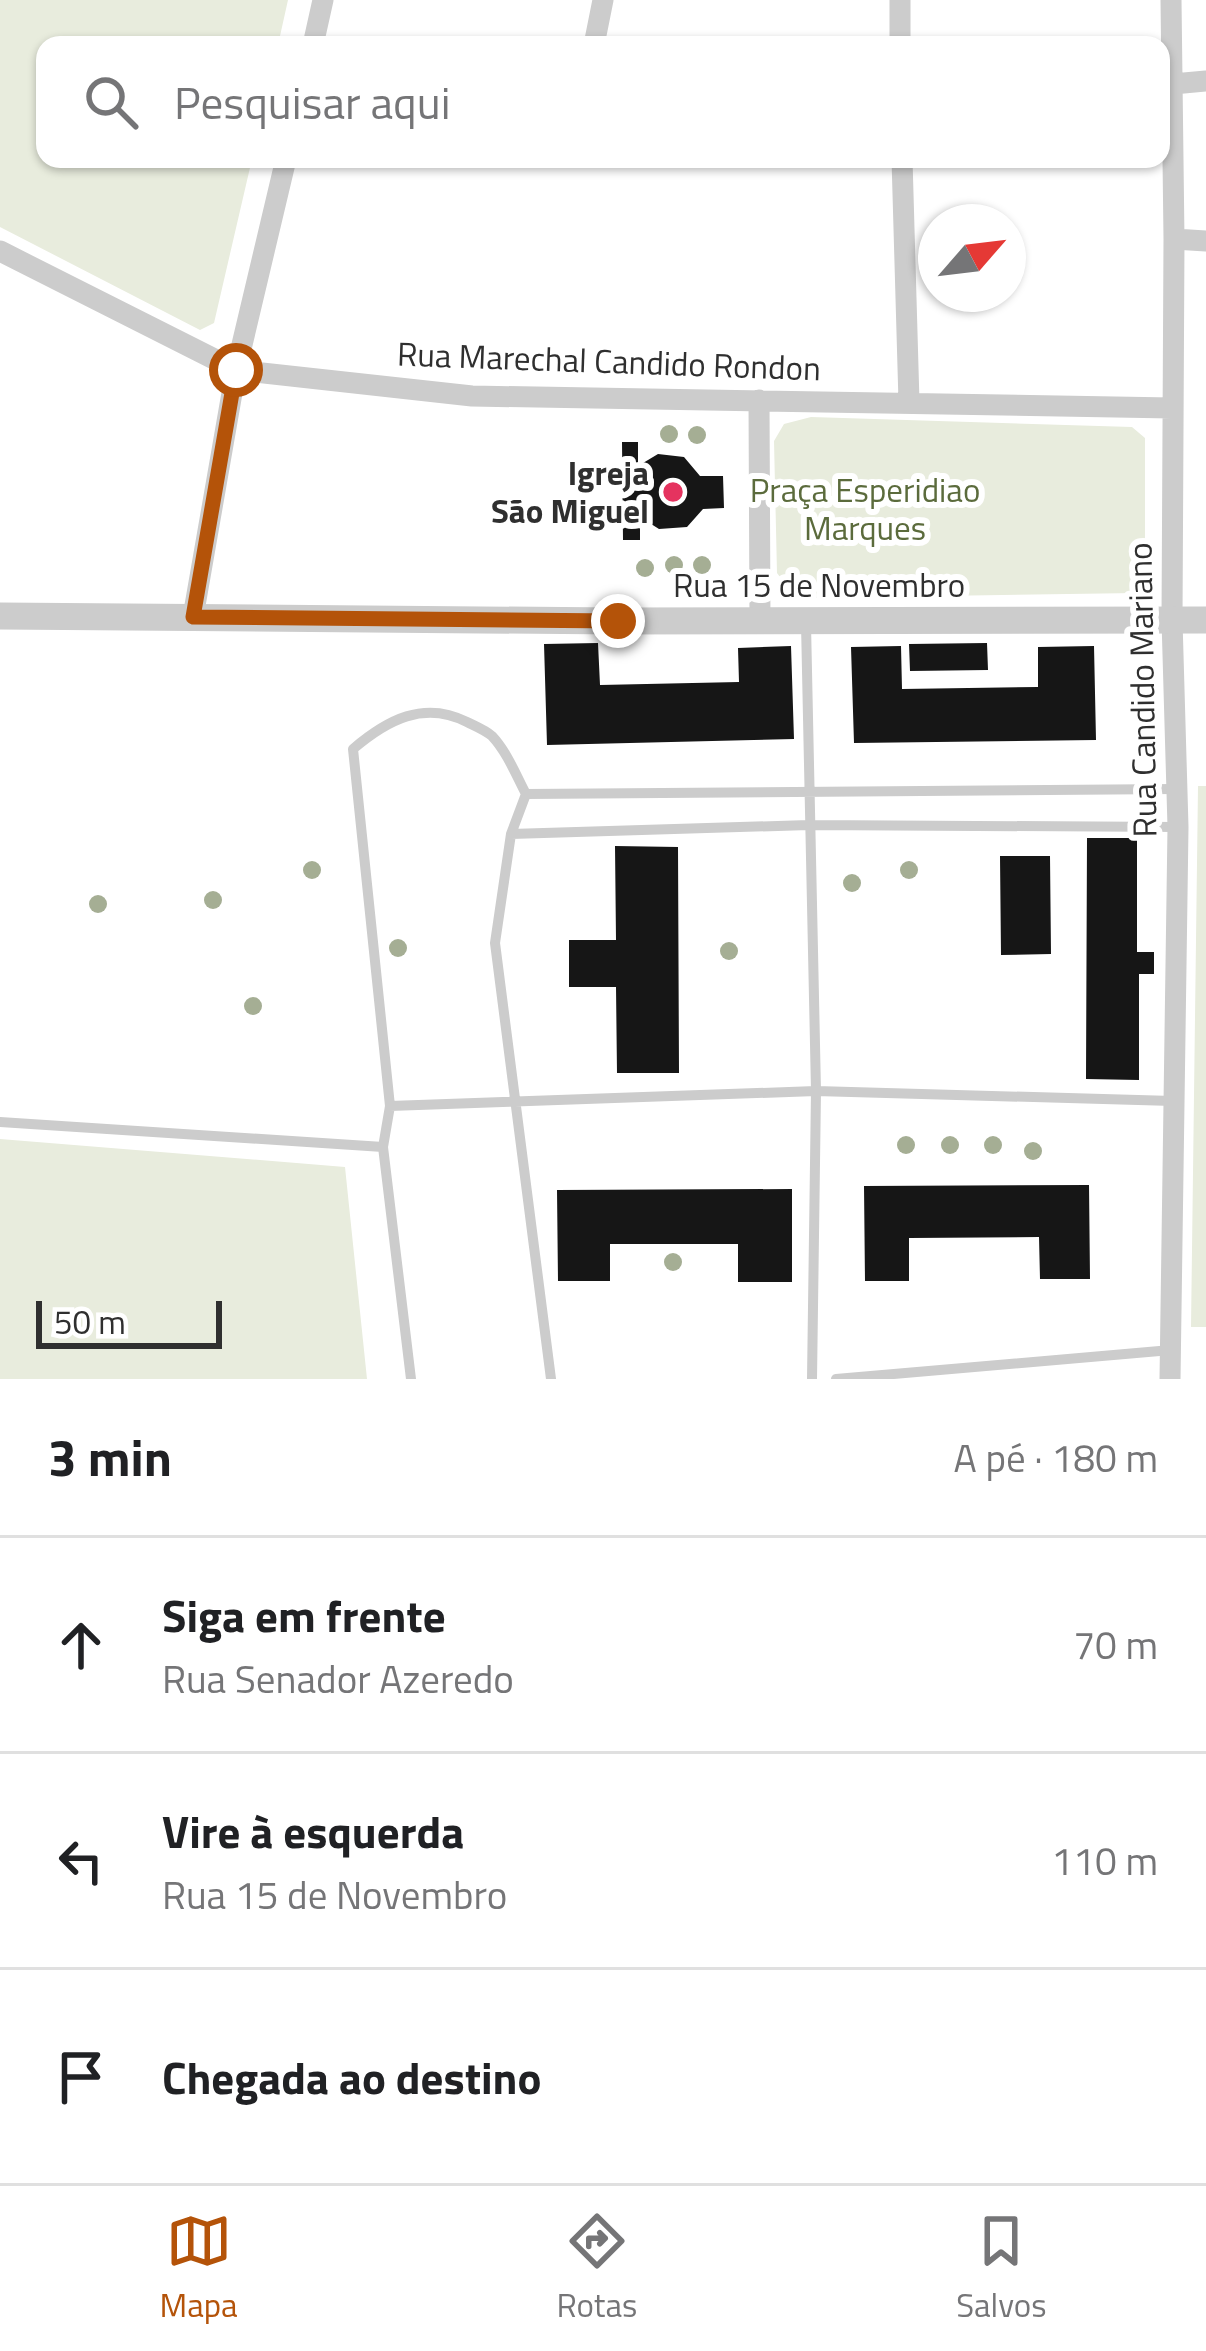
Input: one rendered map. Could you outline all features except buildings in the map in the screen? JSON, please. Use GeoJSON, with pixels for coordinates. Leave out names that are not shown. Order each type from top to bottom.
{"type":"FeatureCollection","features":[{"type":"Feature","properties":{"kind":"street"},"geometry":{"type":"LineString","coordinates":[[315,36],[323,0]]}},
{"type":"Feature","properties":{"kind":"street"},"geometry":{"type":"LineString","coordinates":[[596,36],[604,0]]}},
{"type":"Feature","properties":{"kind":"street"},"geometry":{"type":"LineString","coordinates":[[900,0],[900,36]]}},
{"type":"Feature","properties":{"kind":"street","name":"Rua Candido Mariano"},"geometry":{"type":"LineString","coordinates":[[1170,1379],[1178,827],[1172,620],[1171,0]]}},
{"type":"Feature","properties":{"kind":"street"},"geometry":{"type":"LineString","coordinates":[[1172,84],[1206,81]]}},
{"type":"Feature","properties":{"kind":"street"},"geometry":{"type":"LineString","coordinates":[[193,617],[236,370],[284,168]]}},
{"type":"Feature","properties":{"kind":"street"},"geometry":{"type":"LineString","coordinates":[[902,168],[909,403]]}},
{"type":"Feature","properties":{"kind":"street"},"geometry":{"type":"LineString","coordinates":[[1174,239],[1206,241]]}},
{"type":"Feature","properties":{"kind":"street","name":"Rua Marechal Candido Rondon"},"geometry":{"type":"LineString","coordinates":[[0,251],[236,370],[472,396],[1172,408]]}},
{"type":"Feature","properties":{"kind":"street"},"geometry":{"type":"LineString","coordinates":[[759,400],[760,622]]}},
{"type":"Feature","properties":{"kind":"street","name":"Rua 15 de Novembro"},"geometry":{"type":"LineString","coordinates":[[0,616],[1206,620]]}},
{"type":"Feature","properties":{"kind":"lane"},"geometry":{"type":"LineString","coordinates":[[806,621],[816,1090],[812,1379]]}},
{"type":"Feature","properties":{"kind":"lane"},"geometry":{"type":"LineString","coordinates":[[411,1379],[383,1147],[390,1106],[353,749],[405,715],[447,712],[489,733],[526,794],[511,834],[495,943],[551,1379]]}},
{"type":"Feature","properties":{"kind":"lane"},"geometry":{"type":"LineString","coordinates":[[526,794],[1176,789]]}},
{"type":"Feature","properties":{"kind":"lane"},"geometry":{"type":"LineString","coordinates":[[511,834],[808,825],[1178,827]]}},
{"type":"Feature","properties":{"kind":"lane"},"geometry":{"type":"LineString","coordinates":[[390,1106],[816,1090],[1173,1101]]}},
{"type":"Feature","properties":{"kind":"lane"},"geometry":{"type":"LineString","coordinates":[[0,1122],[383,1147]]}},
{"type":"Feature","properties":{"kind":"lane"},"geometry":{"type":"LineString","coordinates":[[836,1379],[1171,1350]]}},
{"type":"Feature","properties":{"kind":"green space"},"geometry":{"type":"Polygon","coordinates":[[[0,0],[288,0],[280,36],[36,36],[36,168],[250,168],[214,323],[200,330],[0,227],[0,0]]]}},
{"type":"Feature","properties":{"kind":"green space","name":"Praça Esperidiao Marques"},"geometry":{"type":"Polygon","coordinates":[[[811,417],[1132,427],[1145,438],[1145,581],[1137,593],[813,598],[789,589],[777,573],[774,441],[784,424],[811,417]]]}},
{"type":"Feature","properties":{"kind":"green space"},"geometry":{"type":"Polygon","coordinates":[[[1198,786],[1206,786],[1206,1327],[1191,1327],[1198,786]]]}},
{"type":"Feature","properties":{"kind":"green space"},"geometry":{"type":"Polygon","coordinates":[[[0,1139],[345,1167],[367,1379],[0,1379],[0,1139]]]}},
{"type":"Feature","properties":{"kind":"place","name":"Igreja São Miguel"},"geometry":{"type":"Point","coordinates":[673,492]}},
{"type":"Feature","properties":{"kind":"route"},"geometry":{"type":"LineString","coordinates":[[236,370],[193,617],[618,621]]}}]}
